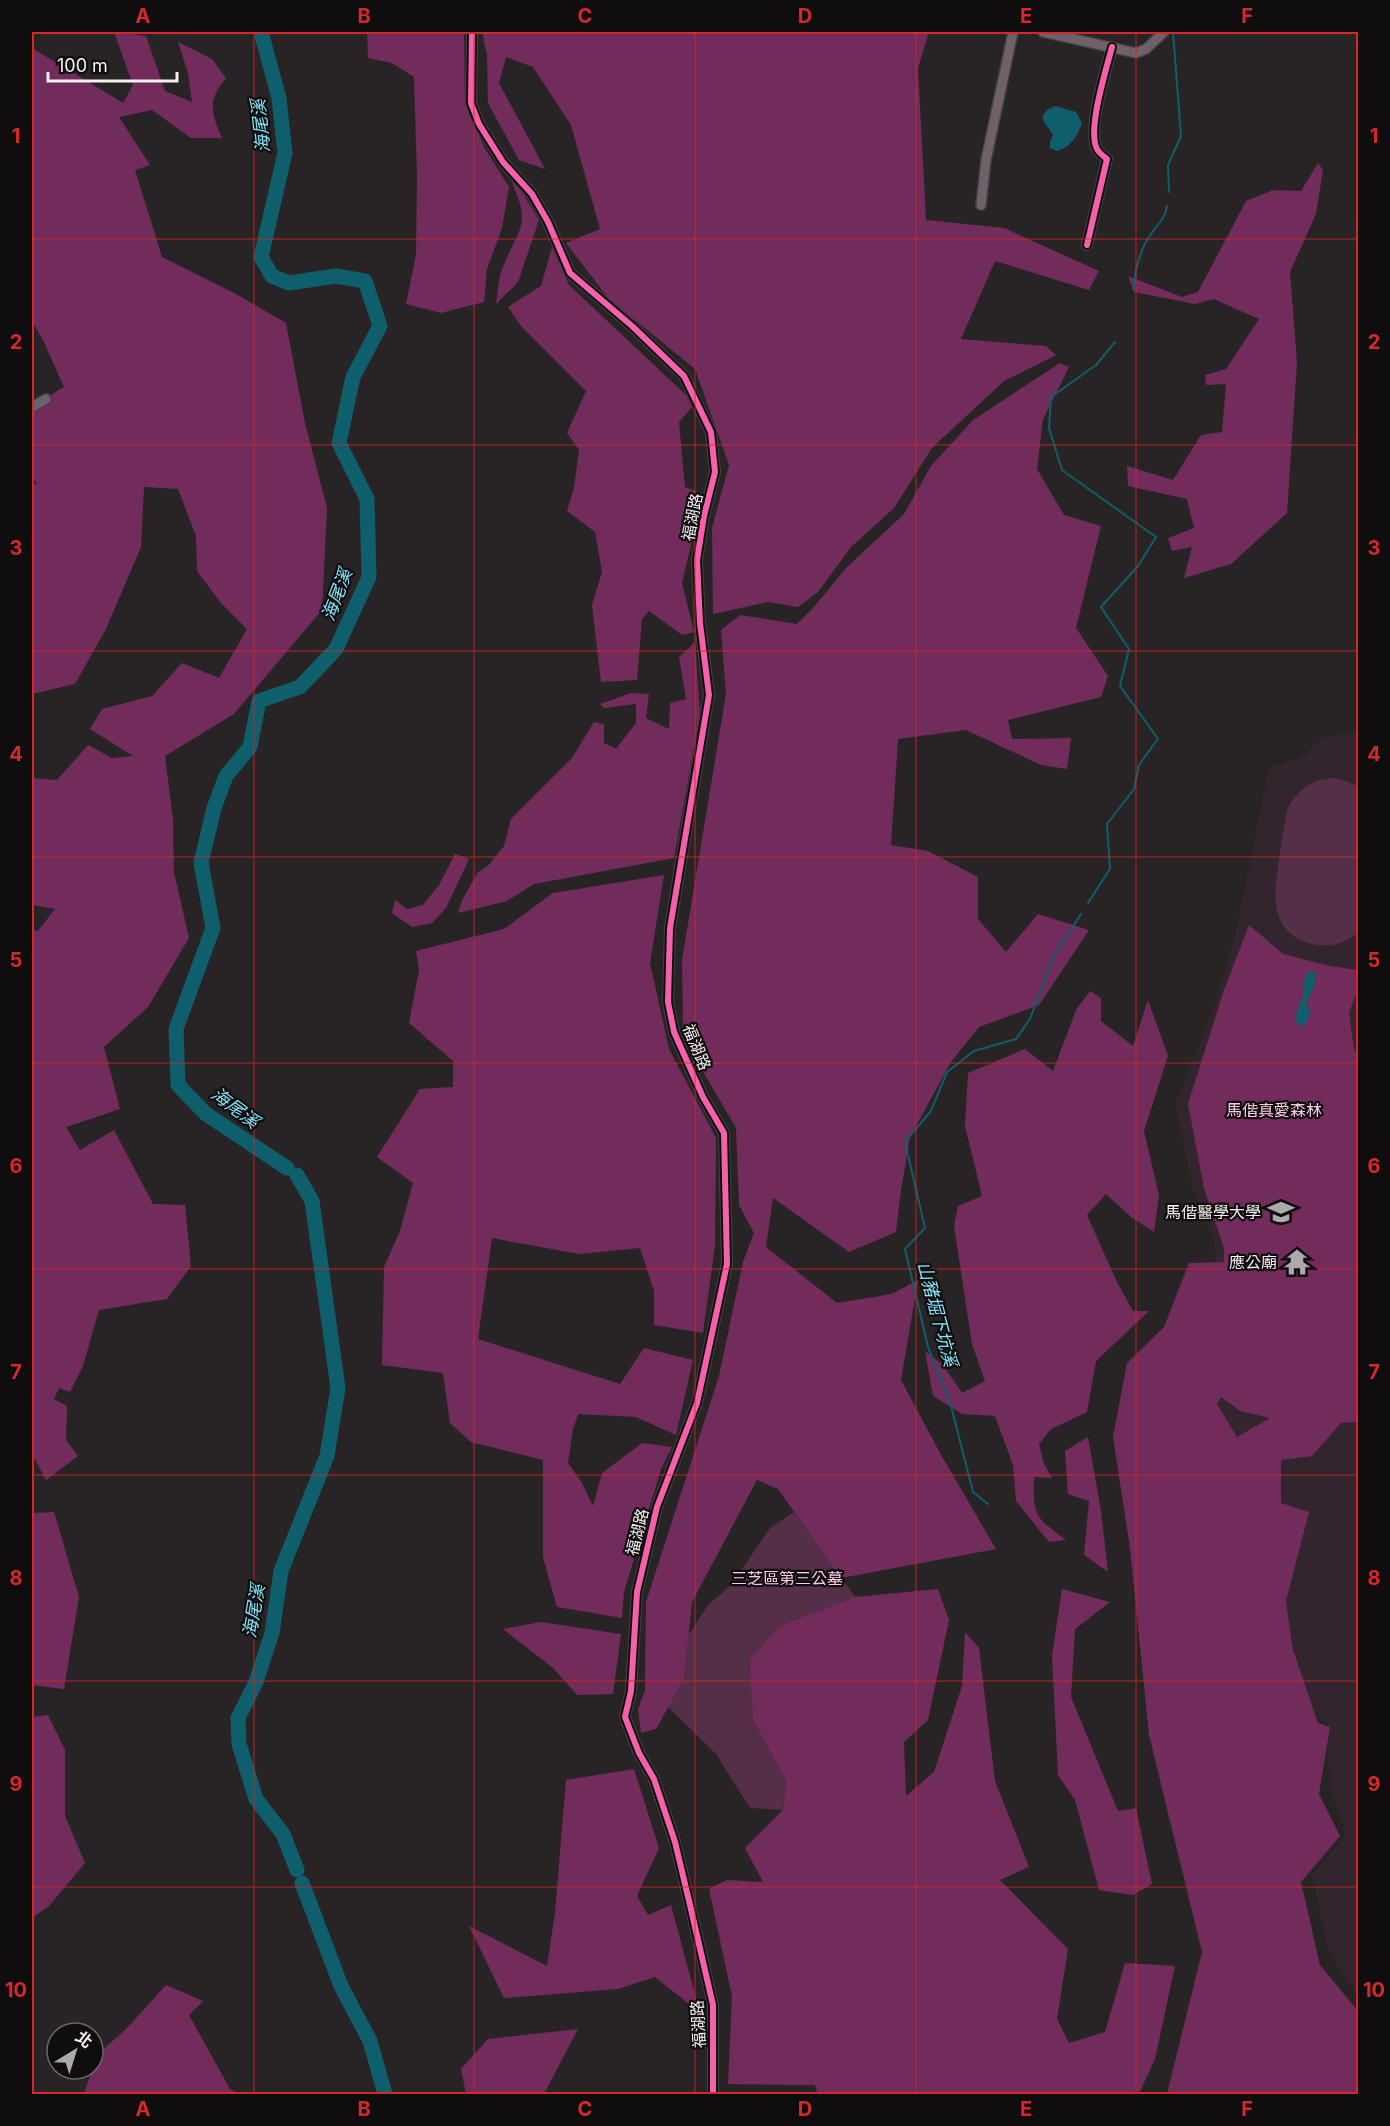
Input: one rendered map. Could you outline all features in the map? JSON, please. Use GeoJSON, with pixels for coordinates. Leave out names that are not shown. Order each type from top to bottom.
{"type":"FeatureCollection","features":[{"type":"Feature","properties":{"kind":"street","name":"福湖路"},"geometry":{"type":"LineString","coordinates":[[472,32],[471,103],[479,124],[503,162],[532,194],[548,222],[570,273],[632,326],[684,376],[711,432],[715,472],[704,516],[697,560],[700,623],[709,695],[670,928],[668,1002],[674,1032],[703,1097],[724,1133],[728,1264],[697,1403],[657,1507],[637,1592],[631,1691],[625,1716],[639,1753],[654,1779],[671,1832],[713,2005],[713,2094]]}},
{"type":"Feature","properties":{"kind":"street"},"geometry":{"type":"LineString","coordinates":[[981,205],[983,178],[1013,32]]}},
{"type":"Feature","properties":{"kind":"street"},"geometry":{"type":"LineString","coordinates":[[1043,32],[1136,53],[1146,48],[1164,32]]}},
{"type":"Feature","properties":{"kind":"street"},"geometry":{"type":"LineString","coordinates":[[1087,245],[1107,159],[1097,151],[1093,137],[1098,104],[1112,47]]}},
{"type":"Feature","properties":{"kind":"street"},"geometry":{"type":"LineString","coordinates":[[32,407],[46,399]]}},
{"type":"Feature","properties":{"kind":"shaded area","name":"馬偕醫學大學"},"geometry":{"type":"Polygon","coordinates":[[[1358,731],[1358,1997],[1328,1950],[1312,1875],[1346,1835],[1329,1784],[1328,1723],[1297,1698],[1180,1445],[1218,1309],[1214,1239],[1192,1185],[1175,1105],[1213,1009],[1235,936],[1269,767],[1306,756],[1320,738],[1358,731]]]}},
{"type":"Feature","properties":{"kind":"green space"},"geometry":{"type":"Polygon","coordinates":[[[114,32],[146,36],[165,91],[192,102],[188,73],[178,42],[212,59],[226,78],[213,100],[213,114],[222,138],[191,138],[152,110],[119,117],[150,165],[135,170],[162,257],[236,294],[286,323],[305,423],[327,508],[322,610],[234,714],[165,756],[173,820],[174,872],[189,938],[148,1007],[104,1047],[120,1109],[66,1127],[80,1150],[114,1130],[153,1204],[185,1205],[191,1266],[167,1299],[99,1310],[83,1366],[70,1392],[59,1388],[54,1399],[67,1406],[66,1440],[78,1456],[46,1480],[32,1454],[32,930],[38,931],[55,909],[32,905],[32,778],[57,780],[88,745],[112,758],[133,756],[90,729],[102,709],[152,696],[182,663],[219,678],[247,629],[220,602],[197,571],[196,536],[178,489],[144,487],[141,547],[106,629],[75,684],[32,694],[32,485],[37,484],[32,477],[32,406],[64,387],[32,321],[32,48],[123,103],[133,85],[114,32]]]}},
{"type":"Feature","properties":{"kind":"green space"},"geometry":{"type":"Polygon","coordinates":[[[367,32],[464,32],[465,101],[484,147],[509,187],[502,228],[487,269],[484,302],[441,313],[406,304],[416,255],[417,175],[414,77],[392,63],[368,58],[367,32]]]}},
{"type":"Feature","properties":{"kind":"green space"},"geometry":{"type":"Polygon","coordinates":[[[482,32],[929,32],[918,68],[926,220],[1004,228],[1099,271],[1089,290],[995,261],[961,339],[1046,346],[1056,355],[1004,381],[932,448],[894,508],[851,547],[818,592],[798,607],[768,602],[713,614],[712,528],[729,465],[695,369],[608,298],[566,243],[600,229],[571,125],[533,67],[506,57],[499,83],[545,169],[519,160],[488,103],[487,55],[482,32]]]}},
{"type":"Feature","properties":{"kind":"green space"},"geometry":{"type":"Polygon","coordinates":[[[1318,163],[1323,170],[1316,214],[1290,272],[1297,362],[1287,513],[1231,564],[1184,578],[1192,547],[1172,551],[1168,538],[1194,528],[1187,499],[1128,486],[1127,466],[1173,480],[1201,435],[1222,432],[1226,384],[1206,385],[1205,375],[1226,369],[1259,319],[1214,299],[1195,304],[1134,292],[1128,276],[1182,297],[1198,292],[1246,201],[1273,190],[1301,191],[1318,163]]]}},
{"type":"Feature","properties":{"kind":"green space"},"geometry":{"type":"Polygon","coordinates":[[[511,181],[521,190],[539,220],[518,282],[496,304],[501,271],[521,226],[521,207],[511,181]]]}},
{"type":"Feature","properties":{"kind":"green space"},"geometry":{"type":"Polygon","coordinates":[[[552,247],[569,285],[686,395],[692,407],[679,422],[685,487],[703,494],[682,583],[694,632],[682,635],[649,611],[642,619],[637,680],[601,682],[592,605],[602,572],[595,532],[567,511],[574,488],[579,450],[567,433],[586,391],[521,326],[508,307],[541,286],[552,247]]]}},
{"type":"Feature","properties":{"kind":"green space"},"geometry":{"type":"Polygon","coordinates":[[[1060,363],[1069,367],[1043,419],[1037,469],[1064,515],[1101,526],[1076,628],[1108,676],[1101,697],[1008,720],[1012,739],[1071,738],[1067,769],[1041,765],[966,730],[898,739],[891,845],[928,851],[978,877],[978,919],[1006,952],[1038,914],[1089,930],[1039,1005],[979,1027],[951,1062],[910,1137],[896,1232],[849,1252],[773,1198],[766,1247],[837,1303],[892,1294],[918,1280],[901,1380],[996,1549],[841,1578],[778,1489],[757,1480],[692,1602],[684,1679],[656,1729],[641,1733],[638,1709],[645,1691],[646,1602],[719,1376],[743,1262],[754,1233],[739,1205],[736,1128],[701,1068],[683,1027],[682,960],[726,694],[721,630],[740,615],[797,624],[847,567],[904,514],[931,466],[973,420],[1060,363]]]}},
{"type":"Feature","properties":{"kind":"green space"},"geometry":{"type":"Polygon","coordinates":[[[695,642],[700,714],[674,858],[534,884],[507,901],[458,913],[462,900],[478,872],[488,866],[504,846],[511,819],[572,758],[594,722],[604,724],[604,743],[616,749],[636,723],[636,704],[604,708],[600,704],[631,693],[649,694],[646,718],[669,729],[670,703],[686,699],[679,657],[695,642]]]}},
{"type":"Feature","properties":{"kind":"green space"},"geometry":{"type":"Polygon","coordinates":[[[1334,778],[1358,787],[1358,932],[1337,944],[1319,945],[1298,938],[1288,931],[1277,911],[1276,886],[1287,810],[1300,791],[1312,783],[1334,778]]]}},
{"type":"Feature","properties":{"kind":"green space"},"geometry":{"type":"Polygon","coordinates":[[[455,854],[469,859],[446,908],[432,923],[412,927],[392,913],[395,900],[407,909],[423,905],[439,885],[455,854]]]}},
{"type":"Feature","properties":{"kind":"green space"},"geometry":{"type":"Polygon","coordinates":[[[664,875],[650,963],[669,1049],[716,1138],[715,1245],[703,1333],[654,1325],[654,1291],[640,1248],[579,1254],[492,1238],[478,1339],[620,1384],[644,1348],[693,1360],[676,1435],[636,1417],[578,1414],[573,1429],[568,1463],[582,1483],[593,1506],[602,1473],[642,1443],[672,1447],[661,1469],[624,1592],[622,1618],[557,1607],[543,1557],[543,1460],[471,1442],[450,1423],[443,1373],[382,1365],[384,1267],[400,1231],[413,1183],[377,1157],[420,1089],[453,1087],[453,1061],[409,1023],[419,970],[416,951],[504,929],[553,893],[664,875]]]}},
{"type":"Feature","properties":{"kind":"green space","name":"馬偕真愛森林"},"geometry":{"type":"Polygon","coordinates":[[[1249,925],[1283,954],[1330,966],[1358,970],[1358,988],[1349,1013],[1354,1049],[1358,1056],[1358,1422],[1341,1423],[1312,1456],[1281,1460],[1281,1503],[1309,1512],[1286,1601],[1293,1650],[1318,1723],[1330,1727],[1319,1794],[1340,1836],[1301,1882],[1320,1965],[1358,2011],[1358,2094],[1167,2094],[1202,1952],[1149,1735],[1130,1548],[1113,1437],[1127,1363],[1164,1327],[1189,1263],[1224,1262],[1224,1248],[1204,1188],[1188,1104],[1224,990],[1249,925]],[[1221,1397],[1217,1404],[1237,1437],[1270,1418],[1240,1411],[1221,1397]]]}},
{"type":"Feature","properties":{"kind":"green space"},"geometry":{"type":"Polygon","coordinates":[[[1090,991],[1101,998],[1101,1021],[1133,1046],[1148,1000],[1168,1056],[1144,1131],[1159,1195],[1154,1232],[1131,1217],[1106,1194],[1087,1215],[1117,1282],[1133,1311],[1149,1311],[1096,1361],[1087,1412],[1051,1429],[1039,1444],[1044,1464],[1052,1478],[1034,1477],[1036,1509],[1042,1520],[1066,1540],[1049,1542],[1016,1501],[1013,1465],[995,1416],[962,1414],[933,1396],[925,1351],[943,1365],[962,1393],[985,1381],[972,1344],[954,1226],[958,1206],[982,1196],[965,1126],[968,1073],[1025,1049],[1053,1071],[1076,1010],[1090,991]]]}},
{"type":"Feature","properties":{"kind":"green space"},"geometry":{"type":"Polygon","coordinates":[[[1088,1437],[1101,1511],[1108,1572],[1084,1555],[1089,1501],[1068,1494],[1065,1451],[1088,1437]]]}},
{"type":"Feature","properties":{"kind":"green space"},"geometry":{"type":"Polygon","coordinates":[[[54,1512],[79,1597],[64,1689],[32,1685],[32,1513],[54,1512]]]}},
{"type":"Feature","properties":{"kind":"green space","name":"三芝區第三公墓"},"geometry":{"type":"Polygon","coordinates":[[[794,1512],[855,1597],[779,1626],[753,1720],[786,1781],[783,1810],[750,1808],[716,1754],[668,1707],[684,1679],[688,1636],[708,1605],[731,1585],[770,1528],[794,1512]]]}},
{"type":"Feature","properties":{"kind":"green space"},"geometry":{"type":"Polygon","coordinates":[[[938,1589],[949,1620],[928,1720],[904,1742],[906,1796],[934,1772],[962,1686],[965,1632],[979,1648],[995,1781],[1029,1867],[1000,1880],[1068,1949],[1057,2019],[1069,2043],[1105,2032],[1125,1963],[1175,1966],[1155,2059],[1139,2094],[818,2094],[815,2085],[728,2084],[732,1996],[709,1889],[727,1880],[763,1882],[745,1848],[783,1810],[786,1781],[753,1720],[750,1660],[779,1626],[855,1597],[938,1589]]]}},
{"type":"Feature","properties":{"kind":"green space"},"geometry":{"type":"Polygon","coordinates":[[[1062,1589],[1110,1602],[1075,1629],[1071,1697],[1118,1811],[1136,1808],[1152,1884],[1133,1895],[1099,1890],[1075,1800],[1058,1775],[1052,1656],[1062,1589]]]}},
{"type":"Feature","properties":{"kind":"green space"},"geometry":{"type":"Polygon","coordinates":[[[541,1622],[621,1634],[613,1694],[577,1695],[553,1668],[503,1629],[541,1622]]]}},
{"type":"Feature","properties":{"kind":"green space"},"geometry":{"type":"Polygon","coordinates":[[[48,1715],[65,1750],[65,1816],[85,1863],[49,1906],[32,1918],[32,1717],[48,1715]]]}},
{"type":"Feature","properties":{"kind":"green space"},"geometry":{"type":"Polygon","coordinates":[[[634,1769],[659,1848],[637,1896],[648,1915],[671,1905],[700,2013],[655,1977],[618,1989],[504,1998],[469,1926],[547,1966],[555,1913],[566,1780],[634,1769]]]}},
{"type":"Feature","properties":{"kind":"green space"},"geometry":{"type":"Polygon","coordinates":[[[166,1985],[203,2001],[189,2015],[230,2089],[239,2094],[84,2094],[88,2081],[105,2081],[105,2048],[127,2028],[166,1985]]]}},
{"type":"Feature","properties":{"kind":"green space"},"geometry":{"type":"Polygon","coordinates":[[[578,2029],[544,2094],[466,2094],[461,2069],[488,2039],[578,2029]]]}},
{"type":"Feature","properties":{"kind":"water"},"geometry":{"type":"Polygon","coordinates":[[[1055,106],[1076,112],[1082,123],[1073,141],[1057,151],[1050,148],[1053,135],[1043,119],[1044,113],[1055,106]]]}},
{"type":"Feature","properties":{"kind":"water"},"geometry":{"type":"Polygon","coordinates":[[[1310,971],[1314,971],[1315,980],[1306,1004],[1309,1015],[1303,1026],[1298,1025],[1295,1018],[1303,995],[1305,977],[1310,971]]]}},
{"type":"Feature","properties":{"kind":"waterway","name":"海尾溪"},"geometry":{"type":"LineString","coordinates":[[261,32],[279,98],[285,153],[261,257],[272,276],[289,283],[336,276],[365,281],[380,326],[353,377],[339,443],[367,499],[369,577],[336,649],[300,687],[259,701],[250,747],[226,776],[214,808],[201,863],[213,928],[176,1029],[178,1085],[206,1114],[287,1168]]}},
{"type":"Feature","properties":{"kind":"waterway","name":"山豬堀下坑溪"},"geometry":{"type":"LineString","coordinates":[[1169,192],[1168,165],[1181,136],[1173,32]]}},
{"type":"Feature","properties":{"kind":"waterway","name":"山豬堀下坑溪"},"geometry":{"type":"LineString","coordinates":[[1133,289],[1141,254],[1151,234],[1163,218],[1167,206]]}},
{"type":"Feature","properties":{"kind":"waterway","name":"山豬堀下坑溪"},"geometry":{"type":"LineString","coordinates":[[1088,903],[1110,869],[1107,824],[1134,789],[1139,765],[1158,739],[1120,686],[1129,649],[1101,607],[1138,566],[1156,537],[1062,470],[1049,428],[1051,397],[1096,365],[1115,342]]}},
{"type":"Feature","properties":{"kind":"waterway","name":"山豬堀下坑溪"},"geometry":{"type":"LineString","coordinates":[[988,1504],[973,1492],[951,1406],[928,1347],[905,1249],[925,1228],[905,1142],[931,1111],[947,1072],[974,1051],[1016,1039],[1030,1019],[1053,957],[1081,914]]}},
{"type":"Feature","properties":{"kind":"waterway","name":"海尾溪"},"geometry":{"type":"LineString","coordinates":[[297,1175],[312,1201],[338,1388],[327,1456],[281,1571],[272,1633],[256,1682],[238,1718],[239,1744],[256,1799],[283,1834],[297,1870]]}},
{"type":"Feature","properties":{"kind":"waterway","name":"海尾溪"},"geometry":{"type":"LineString","coordinates":[[302,1883],[341,1986],[370,2041],[385,2094]]}},
{"type":"Feature","properties":{"kind":"cycle path"},"geometry":{"type":"LineString","coordinates":[[472,32],[471,103],[479,124],[503,162],[532,194],[548,222],[570,273],[632,326],[684,376],[711,432],[715,472],[704,516],[697,560],[700,623],[709,695],[670,928],[668,1002],[674,1032],[703,1097],[724,1133],[727,1264],[697,1403],[657,1507],[637,1592],[631,1691],[625,1717],[639,1753],[654,1779],[675,1842],[690,1905],[713,2005],[713,2094]]}},
{"type":"Feature","properties":{"kind":"cycle path"},"geometry":{"type":"LineString","coordinates":[[1087,245],[1107,159],[1097,149],[1094,128],[1098,100],[1112,47]]}},
{"type":"Feature","properties":{"kind":"place","name":"馬偕醫學大學"},"geometry":{"type":"Point","coordinates":[1281,1212]}},
{"type":"Feature","properties":{"kind":"place","name":"應公廟"},"geometry":{"type":"Point","coordinates":[1297,1262]}}]}
